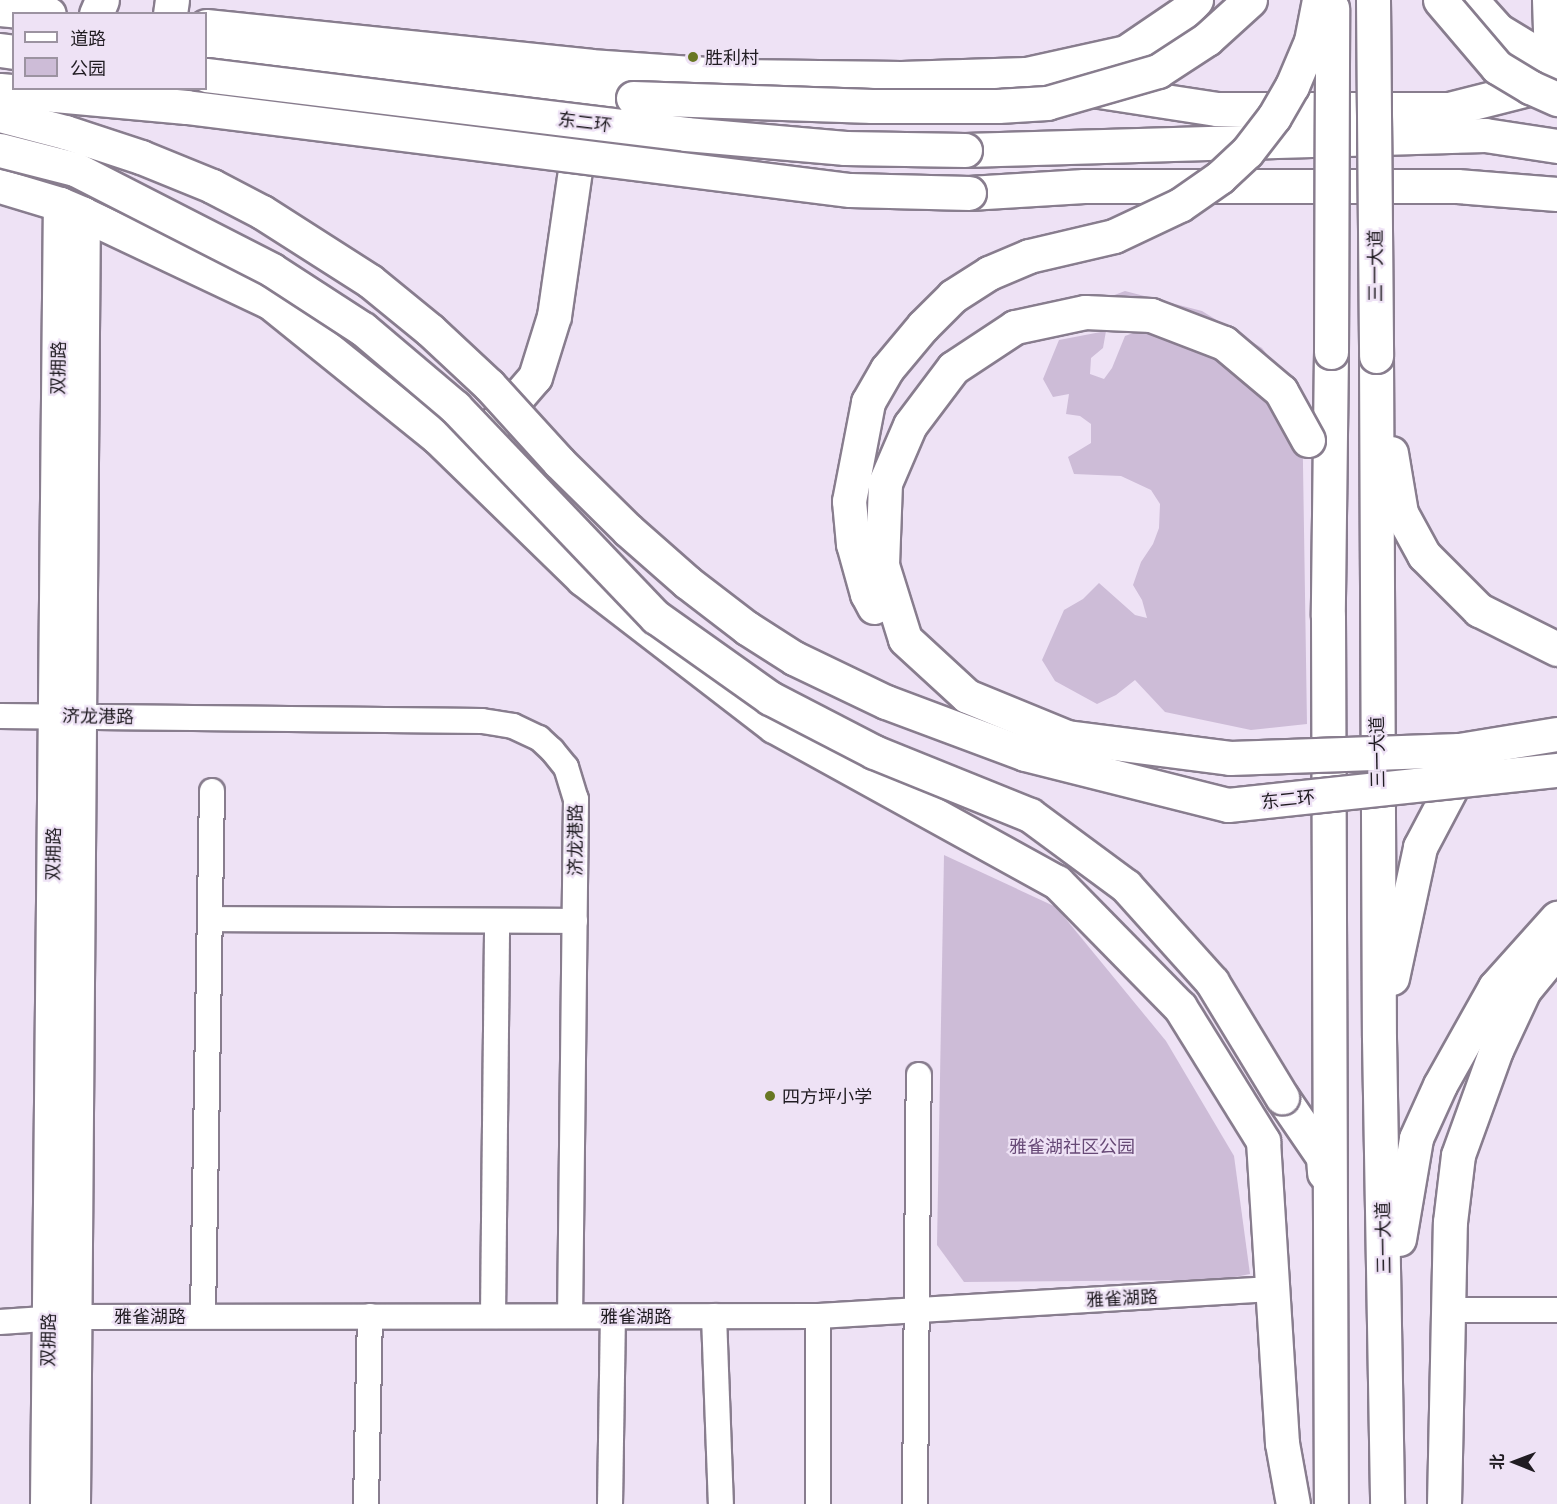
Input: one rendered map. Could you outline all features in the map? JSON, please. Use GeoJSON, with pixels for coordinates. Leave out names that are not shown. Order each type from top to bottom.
{"type":"FeatureCollection","features":[{"type":"Feature","properties":{"kind":"main road"},"geometry":{"type":"LineString","coordinates":[[207,49],[588,81],[735,76],[901,78],[1026,74],[1126,52],[1186,11],[1196,0]]}},
{"type":"Feature","properties":{"kind":"main road"},"geometry":{"type":"LineString","coordinates":[[207,26],[588,81],[633,98],[872,106],[997,106],[1047,103],[1158,71],[1207,39],[1250,0]]}},
{"type":"Feature","properties":{"kind":"main road"},"geometry":{"type":"LineString","coordinates":[[1025,754],[927,690],[897,652],[867,594],[853,544],[849,501],[868,402],[887,369],[923,326],[953,296],[989,273],[1029,256],[1114,236],[1150,220],[1180,205],[1227,171],[1247,152],[1274,117],[1292,86],[1311,41],[1319,0]]}},
{"type":"Feature","properties":{"kind":"main road"},"geometry":{"type":"LineString","coordinates":[[1331,1504],[1328,616],[1332,0]]}},
{"type":"Feature","properties":{"kind":"main road","name":"三一大道"},"geometry":{"type":"LineString","coordinates":[[1373,0],[1380,1038],[1388,1504]]}},
{"type":"Feature","properties":{"kind":"main road"},"geometry":{"type":"LineString","coordinates":[[1440,0],[1497,67],[1530,87],[1557,99]]}},
{"type":"Feature","properties":{"kind":"main road"},"geometry":{"type":"LineString","coordinates":[[1471,0],[1498,30],[1554,70]]}},
{"type":"Feature","properties":{"kind":"main road"},"geometry":{"type":"LineString","coordinates":[[0,9],[29,12]]}},
{"type":"Feature","properties":{"kind":"main road"},"geometry":{"type":"LineString","coordinates":[[1026,74],[1054,84],[1217,109],[1449,109],[1554,70]]}},
{"type":"Feature","properties":{"kind":"main road","name":"东二环"},"geometry":{"type":"LineString","coordinates":[[207,75],[687,134],[845,148],[965,150],[1485,135],[1557,146]]}},
{"type":"Feature","properties":{"kind":"main road"},"geometry":{"type":"LineString","coordinates":[[462,461],[535,377],[555,316],[588,81]]}},
{"type":"Feature","properties":{"kind":"main road"},"geometry":{"type":"LineString","coordinates":[[0,90],[186,107],[850,190],[969,193],[1084,186],[1457,186],[1557,194]]}},
{"type":"Feature","properties":{"kind":"main road"},"geometry":{"type":"LineString","coordinates":[[0,115],[65,132],[141,157],[212,186],[262,212],[370,280],[430,330],[489,385],[559,462],[628,530],[687,582],[747,628],[794,658],[886,702],[1025,754]]}},
{"type":"Feature","properties":{"kind":"main road"},"geometry":{"type":"LineString","coordinates":[[0,150],[75,169],[272,270],[363,329],[455,407],[656,616],[770,698],[874,752],[1030,815],[1126,886],[1212,982],[1282,1097],[1323,1157],[1331,1393]]}},
{"type":"Feature","properties":{"kind":"main road"},"geometry":{"type":"LineString","coordinates":[[0,186],[71,209],[271,303],[437,437],[583,579],[774,726],[1057,882],[1180,1007],[1263,1141],[1282,1443],[1293,1504]]}},
{"type":"Feature","properties":{"kind":"main road","name":"双拥路"},"geometry":{"type":"LineString","coordinates":[[47,1504],[61,1317],[71,209]]}},
{"type":"Feature","properties":{"kind":"main road"},"geometry":{"type":"LineString","coordinates":[[1328,616],[1308,440],[1281,391],[1224,343],[1151,315],[1085,312],[1015,327],[953,368],[910,425],[885,483],[882,564],[905,639],[967,696],[1067,737],[1230,758],[1459,750],[1557,734]]}},
{"type":"Feature","properties":{"kind":"main road"},"geometry":{"type":"LineString","coordinates":[[1376,357],[1401,513],[1424,555],[1479,610],[1557,649]]}},
{"type":"Feature","properties":{"kind":"main road"},"geometry":{"type":"LineString","coordinates":[[1380,1038],[1420,847],[1459,773],[1557,725]]}},
{"type":"Feature","properties":{"kind":"main road","name":"东二环"},"geometry":{"type":"LineString","coordinates":[[1025,754],[1228,805],[1557,770]]}},
{"type":"Feature","properties":{"kind":"main road"},"geometry":{"type":"LineString","coordinates":[[1385,1351],[1402,1212],[1416,1138],[1440,1085],[1495,987],[1557,918]]}},
{"type":"Feature","properties":{"kind":"main road"},"geometry":{"type":"LineString","coordinates":[[1444,1504],[1450,1221],[1458,1155],[1496,1050],[1524,990],[1557,950]]}},
{"type":"Feature","properties":{"kind":"main road","name":"双拥路"},"geometry":{"type":"LineString","coordinates":[[61,1317],[73,1504]]}},
{"type":"Feature","properties":{"kind":"street"},"geometry":{"type":"LineString","coordinates":[[1545,0],[1554,70]]}},
{"type":"Feature","properties":{"kind":"street","name":"济龙港路"},"geometry":{"type":"LineString","coordinates":[[0,716],[482,721],[513,726],[539,738],[552,750],[566,767],[573,782],[576,799],[570,1316]]}},
{"type":"Feature","properties":{"kind":"street"},"geometry":{"type":"LineString","coordinates":[[203,1316],[212,791]]}},
{"type":"Feature","properties":{"kind":"street"},"geometry":{"type":"LineString","coordinates":[[210,919],[575,921]]}},
{"type":"Feature","properties":{"kind":"street"},"geometry":{"type":"LineString","coordinates":[[493,1316],[497,921]]}},
{"type":"Feature","properties":{"kind":"street"},"geometry":{"type":"LineString","coordinates":[[915,1504],[919,1075]]}},
{"type":"Feature","properties":{"kind":"street","name":"雅雀湖路"},"geometry":{"type":"LineString","coordinates":[[0,1322],[61,1317],[818,1316],[1272,1289]]}},
{"type":"Feature","properties":{"kind":"street"},"geometry":{"type":"LineString","coordinates":[[1448,1310],[1557,1310]]}},
{"type":"Feature","properties":{"kind":"street"},"geometry":{"type":"LineString","coordinates":[[366,1504],[370,1316]]}},
{"type":"Feature","properties":{"kind":"street"},"geometry":{"type":"LineString","coordinates":[[610,1504],[613,1316]]}},
{"type":"Feature","properties":{"kind":"street"},"geometry":{"type":"LineString","coordinates":[[714,1316],[721,1504]]}},
{"type":"Feature","properties":{"kind":"street"},"geometry":{"type":"LineString","coordinates":[[818,1316],[818,1504]]}},
{"type":"Feature","properties":{"kind":"green space"},"geometry":{"type":"Polygon","coordinates":[[[1125,291],[1202,311],[1262,348],[1302,400],[1307,724],[1251,730],[1165,712],[1135,680],[1116,695],[1097,704],[1055,681],[1042,660],[1064,610],[1083,599],[1099,583],[1135,615],[1147,618],[1142,600],[1133,585],[1141,562],[1153,544],[1159,528],[1160,504],[1151,490],[1121,476],[1074,474],[1068,457],[1091,443],[1091,424],[1080,416],[1066,414],[1069,394],[1053,397],[1043,379],[1059,340],[1106,331],[1103,348],[1091,358],[1090,374],[1104,379],[1112,368],[1125,336],[1133,333],[1104,299],[1125,291]]]}},
{"type":"Feature","properties":{"kind":"green space","name":"雅雀湖社区公园"},"geometry":{"type":"Polygon","coordinates":[[[944,855],[1056,907],[1166,1041],[1234,1156],[1250,1274],[1220,1280],[964,1282],[937,1245],[944,855]]]}},
{"type":"Feature","properties":{"kind":"place","name":"胜利村"},"geometry":{"type":"Point","coordinates":[693,57]}},
{"type":"Feature","properties":{"kind":"place","name":"四方坪小学"},"geometry":{"type":"Point","coordinates":[770,1096]}}]}
